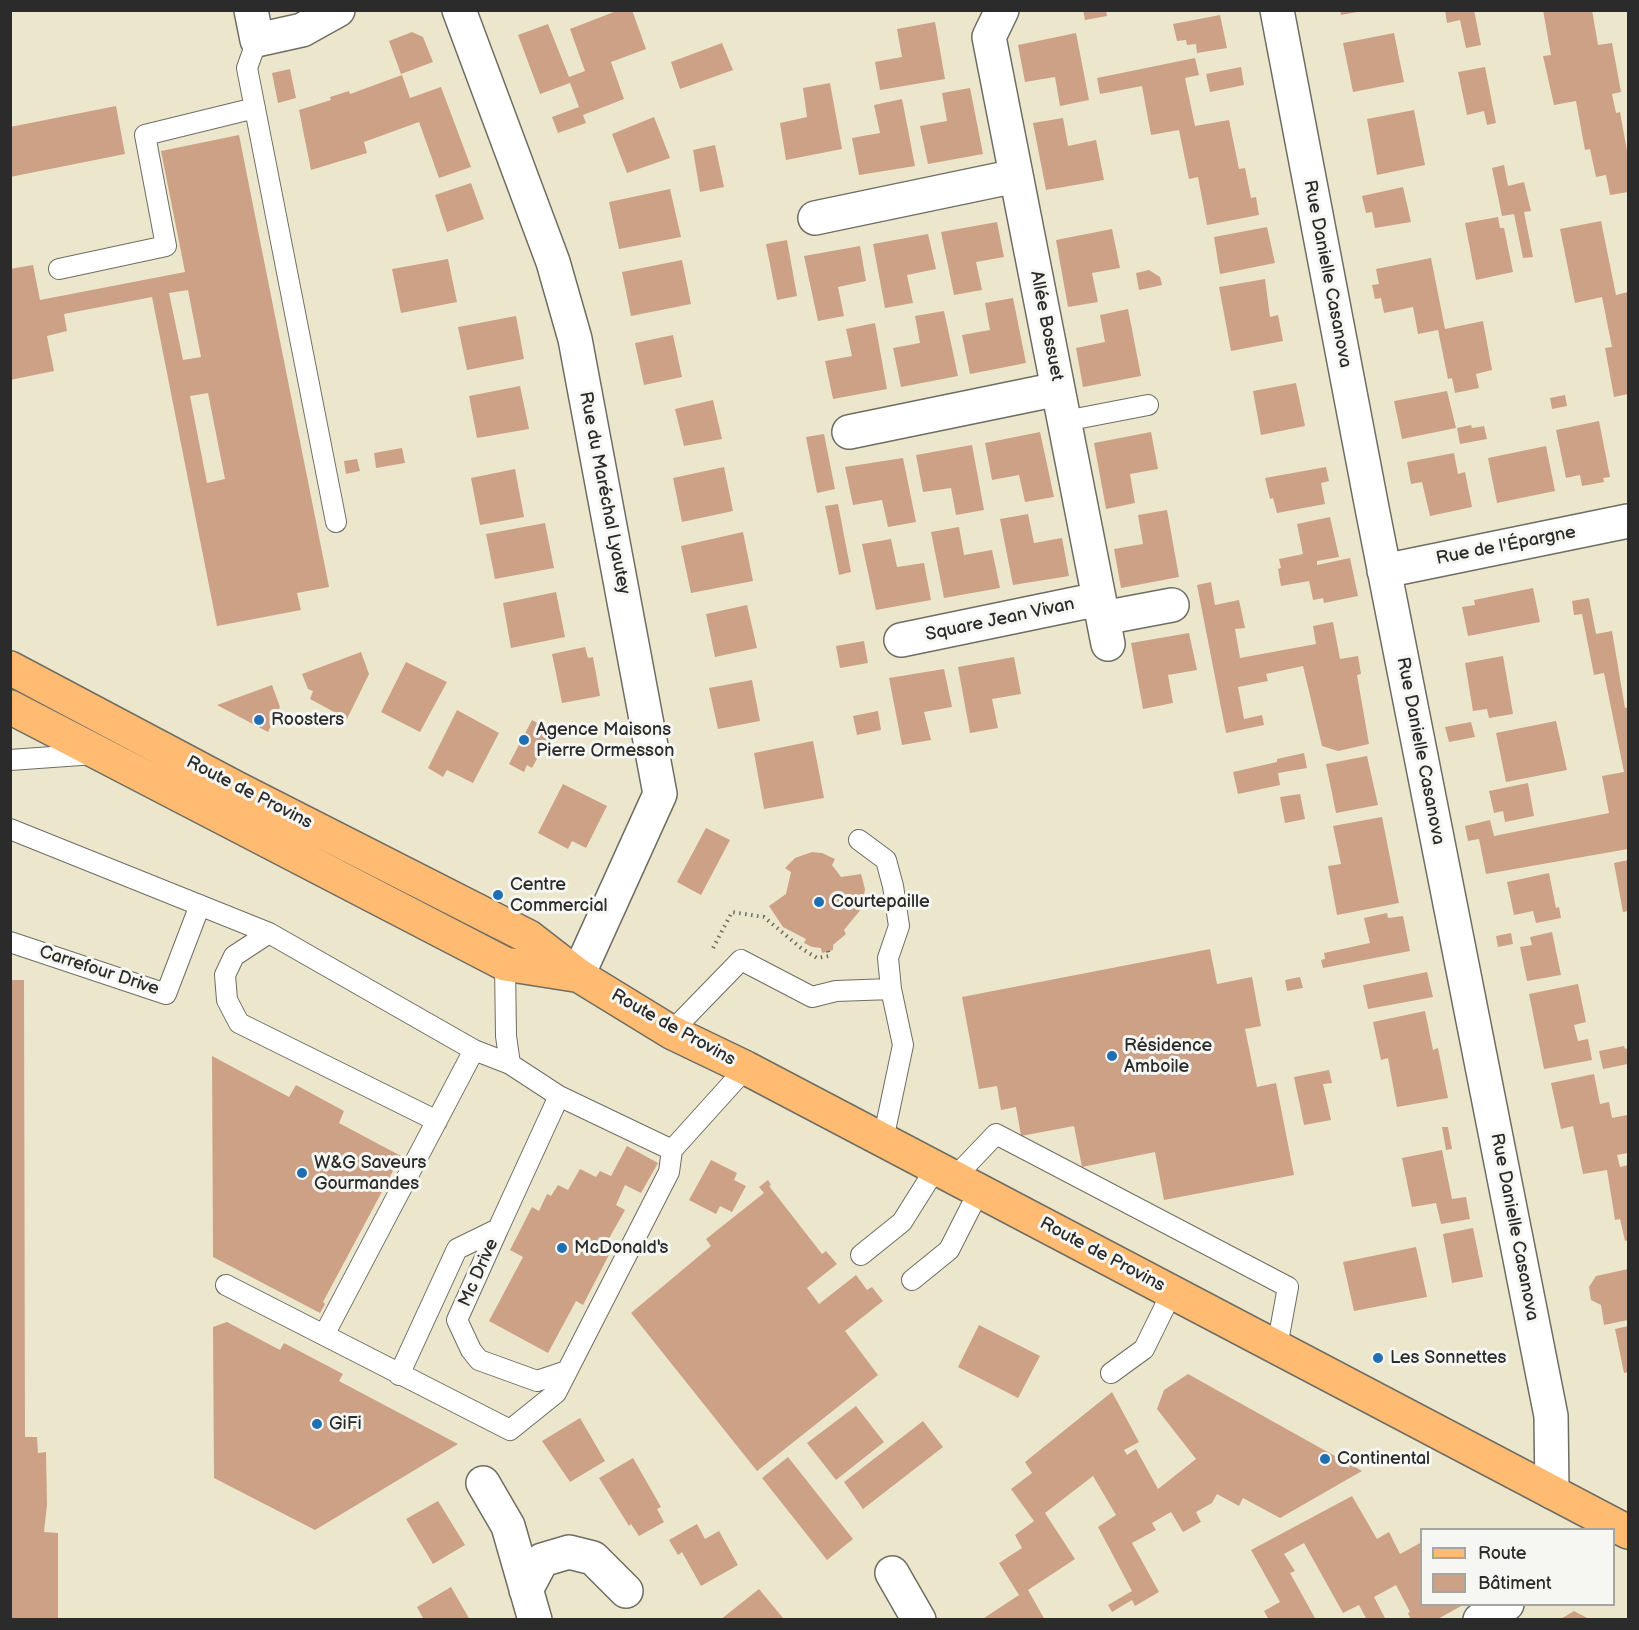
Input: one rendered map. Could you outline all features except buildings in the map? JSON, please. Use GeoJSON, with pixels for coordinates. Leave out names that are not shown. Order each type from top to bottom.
{"type":"FeatureCollection","features":[{"type":"Feature","properties":{"kind":"main road","name":"Route de Provins"},"geometry":{"type":"LineString","coordinates":[[10,668],[249,794],[529,937],[578,975],[671,1032],[746,1068],[1552,1492],[1595,1523],[1614,1528]]}},
{"type":"Feature","properties":{"kind":"main road","name":"Route de Provins"},"geometry":{"type":"LineString","coordinates":[[10,707],[505,964],[578,975]]}},
{"type":"Feature","properties":{"kind":"street"},"geometry":{"type":"LineString","coordinates":[[254,25],[302,30],[338,10]]}},
{"type":"Feature","properties":{"kind":"street","name":"Rue du Maréchal Lyautey"},"geometry":{"type":"LineString","coordinates":[[459,10],[553,262],[575,339],[660,794],[578,975]]}},
{"type":"Feature","properties":{"kind":"street","name":"Allée Bossuet"},"geometry":{"type":"LineString","coordinates":[[1002,10],[989,37],[1104,620]]}},
{"type":"Feature","properties":{"kind":"street","name":"Rue Danielle Casanova"},"geometry":{"type":"LineString","coordinates":[[1277,10],[1384,571],[1551,1416],[1552,1492]]}},
{"type":"Feature","properties":{"kind":"street"},"geometry":{"type":"LineString","coordinates":[[815,218],[1016,176]]}},
{"type":"Feature","properties":{"kind":"street"},"geometry":{"type":"LineString","coordinates":[[849,432],[1058,389]]}},
{"type":"Feature","properties":{"kind":"street","name":"Rue de l'Épargne"},"geometry":{"type":"LineString","coordinates":[[1384,571],[1629,521]]}},
{"type":"Feature","properties":{"kind":"street","name":"Square Jean Vivan"},"geometry":{"type":"LineString","coordinates":[[901,640],[1104,620],[1172,605]]}},
{"type":"Feature","properties":{"kind":"street"},"geometry":{"type":"LineString","coordinates":[[483,1483],[508,1526],[530,1605]]}},
{"type":"Feature","properties":{"kind":"street"},"geometry":{"type":"LineString","coordinates":[[530,1605],[542,1560],[569,1552],[593,1558],[626,1591]]}},
{"type":"Feature","properties":{"kind":"street"},"geometry":{"type":"LineString","coordinates":[[892,1573],[919,1620]]}},
{"type":"Feature","properties":{"kind":"street"},"geometry":{"type":"LineString","coordinates":[[1480,1620],[1505,1606]]}},
{"type":"Feature","properties":{"kind":"lane"},"geometry":{"type":"LineString","coordinates":[[254,25],[247,68],[336,522]]}},
{"type":"Feature","properties":{"kind":"lane"},"geometry":{"type":"LineString","coordinates":[[59,269],[166,246],[146,135],[255,108]]}},
{"type":"Feature","properties":{"kind":"lane"},"geometry":{"type":"LineString","coordinates":[[1065,422],[1148,405]]}},
{"type":"Feature","properties":{"kind":"lane"},"geometry":{"type":"LineString","coordinates":[[10,760],[100,754]]}},
{"type":"Feature","properties":{"kind":"lane"},"geometry":{"type":"LineString","coordinates":[[10,829],[268,933],[474,1050],[510,1064],[559,1096],[672,1150]]}},
{"type":"Feature","properties":{"kind":"lane"},"geometry":{"type":"LineString","coordinates":[[859,840],[886,860],[899,926],[888,958],[891,989],[903,1045],[883,1140]]}},
{"type":"Feature","properties":{"kind":"lane","name":"Carrefour Drive"},"geometry":{"type":"LineString","coordinates":[[10,942],[166,994],[200,905]]}},
{"type":"Feature","properties":{"kind":"lane"},"geometry":{"type":"LineString","coordinates":[[268,933],[234,956],[225,975],[227,1000],[238,1023],[437,1121]]}},
{"type":"Feature","properties":{"kind":"lane"},"geometry":{"type":"LineString","coordinates":[[671,1032],[741,960],[812,998],[836,991],[891,989]]}},
{"type":"Feature","properties":{"kind":"lane"},"geometry":{"type":"LineString","coordinates":[[505,964],[506,1036],[510,1064]]}},
{"type":"Feature","properties":{"kind":"lane"},"geometry":{"type":"LineString","coordinates":[[324,1335],[474,1050]]}},
{"type":"Feature","properties":{"kind":"lane"},"geometry":{"type":"LineString","coordinates":[[226,1285],[399,1376],[510,1430],[556,1393],[669,1172],[672,1150],[746,1068]]}},
{"type":"Feature","properties":{"kind":"lane","name":"Mc Drive"},"geometry":{"type":"LineString","coordinates":[[559,1096],[457,1320],[471,1350],[479,1360],[537,1381],[567,1371]]}},
{"type":"Feature","properties":{"kind":"lane"},"geometry":{"type":"LineString","coordinates":[[861,1255],[956,1179],[996,1134],[1288,1287],[1277,1347]]}},
{"type":"Feature","properties":{"kind":"lane"},"geometry":{"type":"LineString","coordinates":[[912,1280],[949,1250],[956,1179]]}},
{"type":"Feature","properties":{"kind":"lane"},"geometry":{"type":"LineString","coordinates":[[399,1376],[457,1249],[498,1229]]}},
{"type":"Feature","properties":{"kind":"lane"},"geometry":{"type":"LineString","coordinates":[[1111,1373],[1144,1349],[1172,1292]]}},
{"type":"Feature","properties":{"kind":"place","name":"Roosters"},"geometry":{"type":"Point","coordinates":[259,720]}},
{"type":"Feature","properties":{"kind":"place","name":"Agence Maisons Pierre Ormesson"},"geometry":{"type":"Point","coordinates":[524,740]}},
{"type":"Feature","properties":{"kind":"place","name":"Centre Commercial"},"geometry":{"type":"Point","coordinates":[498,895]}},
{"type":"Feature","properties":{"kind":"place","name":"Courtepaille"},"geometry":{"type":"Point","coordinates":[819,902]}},
{"type":"Feature","properties":{"kind":"place","name":"Résidence Amboile"},"geometry":{"type":"Point","coordinates":[1112,1056]}},
{"type":"Feature","properties":{"kind":"place","name":"W&G Saveurs Gourmandes"},"geometry":{"type":"Point","coordinates":[302,1173]}},
{"type":"Feature","properties":{"kind":"place","name":"McDonald's"},"geometry":{"type":"Point","coordinates":[562,1248]}},
{"type":"Feature","properties":{"kind":"place","name":"Les Sonnettes"},"geometry":{"type":"Point","coordinates":[1378,1358]}},
{"type":"Feature","properties":{"kind":"place","name":"GiFi"},"geometry":{"type":"Point","coordinates":[317,1424]}},
{"type":"Feature","properties":{"kind":"place","name":"Continental"},"geometry":{"type":"Point","coordinates":[1325,1459]}}]}
